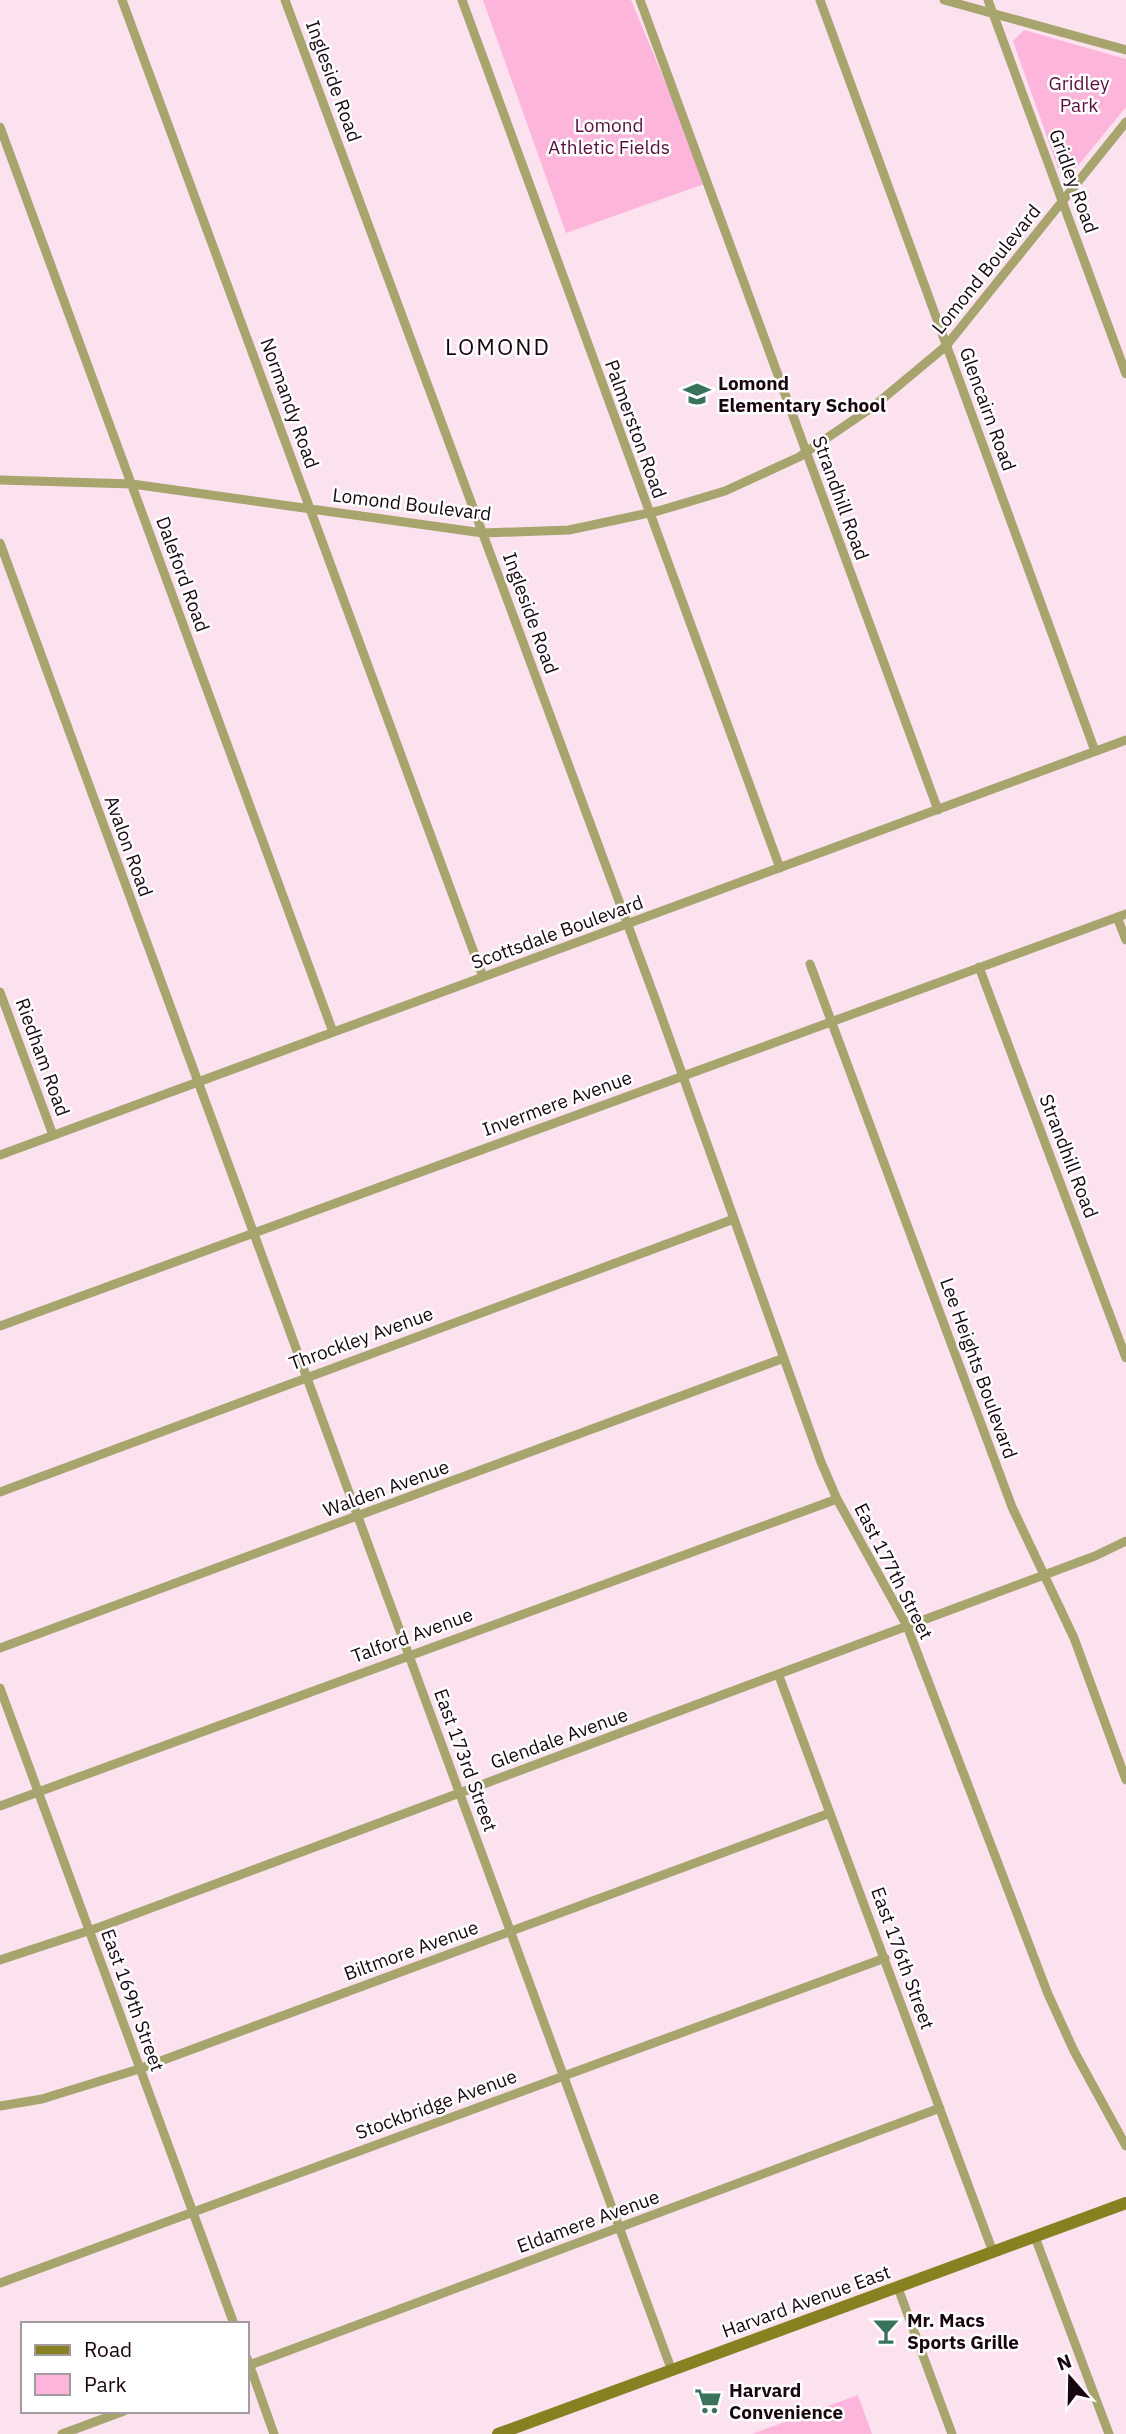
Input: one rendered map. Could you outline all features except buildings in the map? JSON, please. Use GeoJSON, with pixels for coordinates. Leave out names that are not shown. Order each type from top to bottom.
{"type":"FeatureCollection","features":[{"type":"Feature","properties":{"kind":"main road","name":"Harvard Avenue East"},"geometry":{"type":"LineString","coordinates":[[498,2434],[1126,2203]]}},
{"type":"Feature","properties":{"kind":"street","name":"Normandy Road"},"geometry":{"type":"LineString","coordinates":[[122,0],[483,977]]}},
{"type":"Feature","properties":{"kind":"street","name":"Ingleside Road"},"geometry":{"type":"LineString","coordinates":[[285,0],[656,1001]]}},
{"type":"Feature","properties":{"kind":"street","name":"Palmerston Road"},"geometry":{"type":"LineString","coordinates":[[462,0],[780,868]]}},
{"type":"Feature","properties":{"kind":"street","name":"Strandhill Road"},"geometry":{"type":"LineString","coordinates":[[640,0],[938,810]]}},
{"type":"Feature","properties":{"kind":"street","name":"Glencairn Road"},"geometry":{"type":"LineString","coordinates":[[820,0],[1095,751]]}},
{"type":"Feature","properties":{"kind":"street"},"geometry":{"type":"LineString","coordinates":[[943,0],[1126,50]]}},
{"type":"Feature","properties":{"kind":"street","name":"Gridley Road"},"geometry":{"type":"LineString","coordinates":[[988,0],[1126,374]]}},
{"type":"Feature","properties":{"kind":"street","name":"Lomond Boulevard"},"geometry":{"type":"LineString","coordinates":[[0,480],[132,484],[483,533],[569,530],[648,513],[725,491],[806,452],[874,406],[947,346],[1126,122]]}},
{"type":"Feature","properties":{"kind":"street","name":"Daleford Road"},"geometry":{"type":"LineString","coordinates":[[0,127],[334,1032]]}},
{"type":"Feature","properties":{"kind":"street","name":"Avalon Road"},"geometry":{"type":"LineString","coordinates":[[0,543],[226,1162]]}},
{"type":"Feature","properties":{"kind":"street","name":"Scottsdale Boulevard"},"geometry":{"type":"LineString","coordinates":[[0,1155],[1126,740]]}},
{"type":"Feature","properties":{"kind":"street"},"geometry":{"type":"LineString","coordinates":[[1122,915],[1126,940]]}},
{"type":"Feature","properties":{"kind":"street","name":"Invermere Avenue"},"geometry":{"type":"LineString","coordinates":[[0,1326],[1122,915]]}},
{"type":"Feature","properties":{"kind":"street","name":"Lee Heights Boulevard"},"geometry":{"type":"LineString","coordinates":[[810,964],[988,1444],[1043,1576],[1074,1638],[1126,1780]]}},
{"type":"Feature","properties":{"kind":"street","name":"Strandhill Road"},"geometry":{"type":"LineString","coordinates":[[979,967],[1126,1358]]}},
{"type":"Feature","properties":{"kind":"street","name":"Riedham Road"},"geometry":{"type":"LineString","coordinates":[[0,992],[53,1135]]}},
{"type":"Feature","properties":{"kind":"street","name":"East 177th Street"},"geometry":{"type":"LineString","coordinates":[[656,1001],[837,1499],[907,1626],[1048,1994],[1074,2051],[1126,2146]]}},
{"type":"Feature","properties":{"kind":"street","name":"East 173rd Street"},"geometry":{"type":"LineString","coordinates":[[226,1162],[671,2371]]}},
{"type":"Feature","properties":{"kind":"street","name":"Throckley Avenue"},"geometry":{"type":"LineString","coordinates":[[0,1492],[734,1219]]}},
{"type":"Feature","properties":{"kind":"street","name":"Walden Avenue"},"geometry":{"type":"LineString","coordinates":[[0,1648],[784,1358]]}},
{"type":"Feature","properties":{"kind":"street","name":"Talford Avenue"},"geometry":{"type":"LineString","coordinates":[[0,1806],[837,1499]]}},
{"type":"Feature","properties":{"kind":"street","name":"Glendale Avenue"},"geometry":{"type":"LineString","coordinates":[[0,1960],[89,1931],[779,1676],[1043,1576],[1126,1541]]}},
{"type":"Feature","properties":{"kind":"street","name":"East 176th Street"},"geometry":{"type":"LineString","coordinates":[[779,1676],[993,2252]]}},
{"type":"Feature","properties":{"kind":"street","name":"East 169th Street"},"geometry":{"type":"LineString","coordinates":[[0,1688],[233,2322]]}},
{"type":"Feature","properties":{"kind":"street","name":"Biltmore Avenue"},"geometry":{"type":"LineString","coordinates":[[0,2106],[42,2099],[139,2069],[830,1813]]}},
{"type":"Feature","properties":{"kind":"street","name":"Stockbridge Avenue"},"geometry":{"type":"LineString","coordinates":[[0,2283],[885,1958]]}},
{"type":"Feature","properties":{"kind":"street","name":"Eldamere Avenue"},"geometry":{"type":"LineString","coordinates":[[248,2363],[940,2108]]}},
{"type":"Feature","properties":{"kind":"street"},"geometry":{"type":"LineString","coordinates":[[1035,2237],[1109,2434]]}},
{"type":"Feature","properties":{"kind":"street"},"geometry":{"type":"LineString","coordinates":[[898,2288],[952,2434]]}},
{"type":"Feature","properties":{"kind":"street"},"geometry":{"type":"LineString","coordinates":[[248,2363],[274,2434]]}},
{"type":"Feature","properties":{"kind":"street"},"geometry":{"type":"LineString","coordinates":[[62,2434],[119,2413]]}},
{"type":"Feature","properties":{"kind":"green space","name":"Lomond Athletic Fields"},"geometry":{"type":"Polygon","coordinates":[[[483,0],[631,0],[707,183],[566,233],[483,0]]]}},
{"type":"Feature","properties":{"kind":"green space","name":"Gridley Park"},"geometry":{"type":"Polygon","coordinates":[[[1024,30],[1126,59],[1126,107],[1076,168],[1058,168],[1013,41],[1024,30]]]}},
{"type":"Feature","properties":{"kind":"green space"},"geometry":{"type":"Polygon","coordinates":[[[858,2395],[872,2434],[752,2434],[858,2395]]]}},
{"type":"Feature","properties":{"kind":"place","name":"Lomond Elementary School"},"geometry":{"type":"Point","coordinates":[697,394]}},
{"type":"Feature","properties":{"kind":"place","name":"Mr. Macs Sports Grille"},"geometry":{"type":"Point","coordinates":[886,2331]}},
{"type":"Feature","properties":{"kind":"place","name":"Harvard Convenience"},"geometry":{"type":"Point","coordinates":[708,2401]}},
{"type":"Feature","properties":{"kind":"district","name":"LOMOND"},"geometry":{"type":"Point","coordinates":[498,347]}}]}
